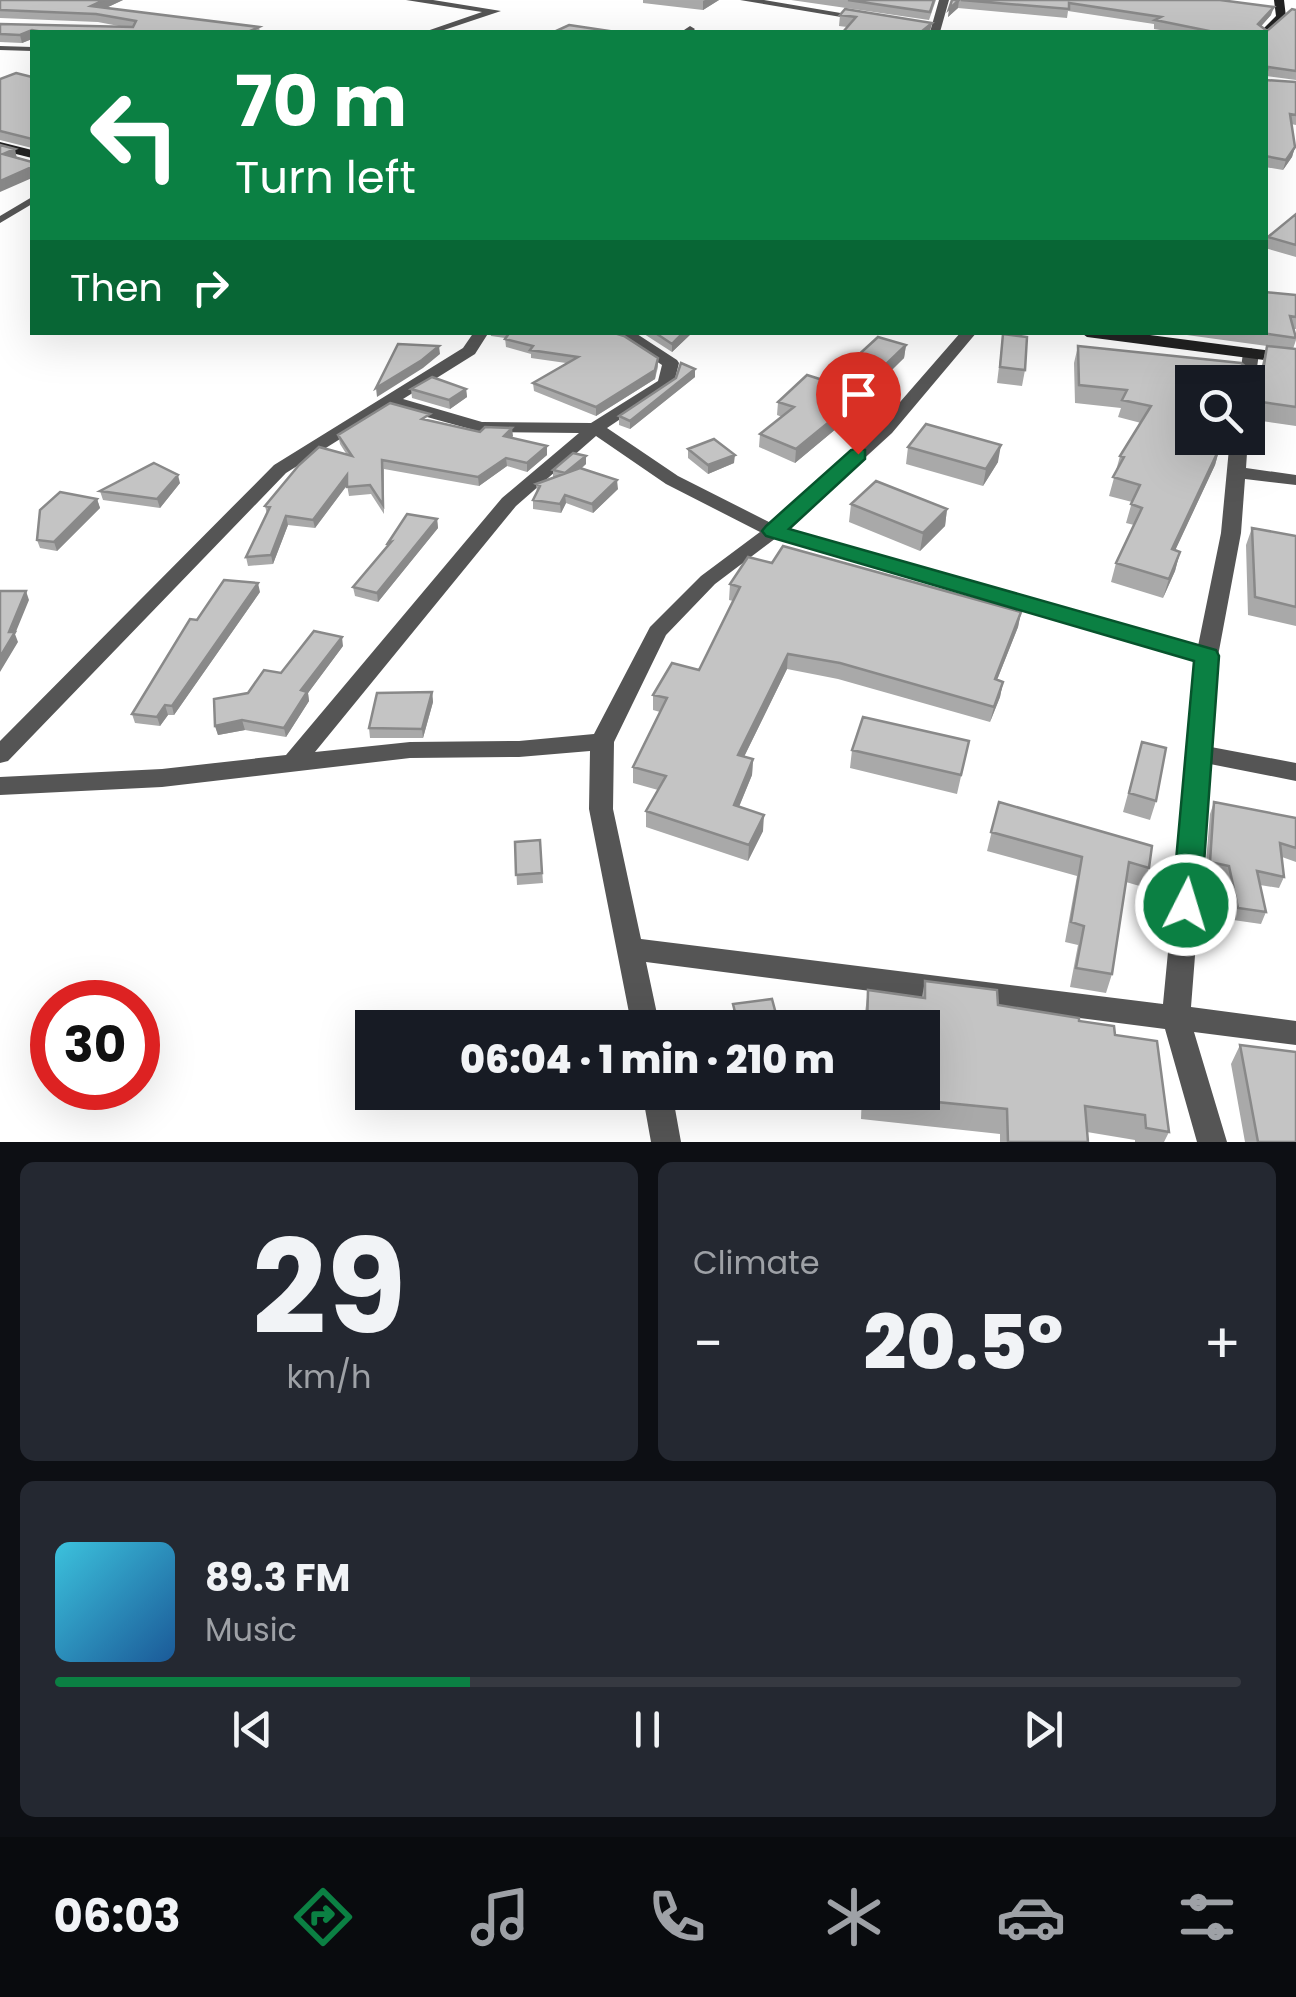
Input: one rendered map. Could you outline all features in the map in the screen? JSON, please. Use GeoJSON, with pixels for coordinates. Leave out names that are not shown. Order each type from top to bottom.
{"type":"FeatureCollection","features":[{"type":"Feature","properties":{"kind":"main road"},"geometry":{"type":"LineString","coordinates":[[1268,31],[1281,17],[1279,0]]}},
{"type":"Feature","properties":{"kind":"main road"},"geometry":{"type":"LineString","coordinates":[[0,146],[30,154]]}},
{"type":"Feature","properties":{"kind":"main road"},"geometry":{"type":"LineString","coordinates":[[1111,335],[1296,359]]}},
{"type":"Feature","properties":{"kind":"street"},"geometry":{"type":"LineString","coordinates":[[411,0],[496,11],[435,30]]}},
{"type":"Feature","properties":{"kind":"street"},"geometry":{"type":"LineString","coordinates":[[745,0],[879,20]]}},
{"type":"Feature","properties":{"kind":"street"},"geometry":{"type":"LineString","coordinates":[[917,26],[935,30],[944,0]]}},
{"type":"Feature","properties":{"kind":"street"},"geometry":{"type":"LineString","coordinates":[[0,755],[280,469],[469,351],[480,335]]}},
{"type":"Feature","properties":{"kind":"street"},"geometry":{"type":"LineString","coordinates":[[294,762],[510,502],[595,428],[666,383],[670,362],[630,337],[618,335]]}},
{"type":"Feature","properties":{"kind":"street"},"geometry":{"type":"LineString","coordinates":[[643,1010],[601,810],[602,742],[657,632],[708,580],[773,531],[886,429],[967,335]]}},
{"type":"Feature","properties":{"kind":"street"},"geometry":{"type":"LineString","coordinates":[[1248,365],[1250,352]]}},
{"type":"Feature","properties":{"kind":"street"},"geometry":{"type":"LineString","coordinates":[[390,400],[481,427],[595,428],[672,480],[773,531],[1207,656]]}},
{"type":"Feature","properties":{"kind":"street"},"geometry":{"type":"LineString","coordinates":[[1212,1142],[1176,1018],[1207,656],[1239,534],[1238,455]]}},
{"type":"Feature","properties":{"kind":"street"},"geometry":{"type":"LineString","coordinates":[[1235,472],[1296,480]]}},
{"type":"Feature","properties":{"kind":"street"},"geometry":{"type":"LineString","coordinates":[[0,786],[162,778],[410,750],[520,749],[602,742]]}},
{"type":"Feature","properties":{"kind":"street"},"geometry":{"type":"LineString","coordinates":[[1201,754],[1296,772]]}},
{"type":"Feature","properties":{"kind":"street"},"geometry":{"type":"LineString","coordinates":[[633,948],[1296,1033]]}},
{"type":"Feature","properties":{"kind":"street"},"geometry":{"type":"LineString","coordinates":[[660,1110],[666,1142]]}},
{"type":"Feature","properties":{"kind":"lane"},"geometry":{"type":"LineString","coordinates":[[0,48],[30,48]]}},
{"type":"Feature","properties":{"kind":"lane"},"geometry":{"type":"LineString","coordinates":[[0,220],[30,201]]}},
{"type":"Feature","properties":{"kind":"building"},"geometry":{"type":"Polygon","coordinates":[[[0,0],[104,0],[91,6],[259,27],[30,30],[20,35],[0,34],[0,24],[133,27],[136,21],[96,14],[0,10],[0,0]]]}},
{"type":"Feature","properties":{"kind":"building"},"geometry":{"type":"Polygon","coordinates":[[[848,0],[934,0],[930,12],[848,0]]]}},
{"type":"Feature","properties":{"kind":"building"},"geometry":{"type":"Polygon","coordinates":[[[961,0],[1220,0],[1274,7],[1258,24],[1266,30],[1204,30],[1155,20],[1161,17],[1069,3],[1069,9],[961,0]]]}},
{"type":"Feature","properties":{"kind":"building"},"geometry":{"type":"Polygon","coordinates":[[[845,9],[932,23],[923,30],[845,30],[856,17],[840,15],[845,9]]]}},
{"type":"Feature","properties":{"kind":"building"},"geometry":{"type":"Polygon","coordinates":[[[1292,9],[1296,10],[1296,71],[1268,67],[1268,30],[1292,9]]]}},
{"type":"Feature","properties":{"kind":"building"},"geometry":{"type":"Polygon","coordinates":[[[569,25],[603,30],[558,30],[569,25]]]}},
{"type":"Feature","properties":{"kind":"building"},"geometry":{"type":"Polygon","coordinates":[[[16,73],[30,76],[30,138],[0,131],[0,79],[16,73]]]}},
{"type":"Feature","properties":{"kind":"building"},"geometry":{"type":"Polygon","coordinates":[[[1268,80],[1296,82],[1296,115],[1290,114],[1295,147],[1286,160],[1268,157],[1268,80]]]}},
{"type":"Feature","properties":{"kind":"building"},"geometry":{"type":"Polygon","coordinates":[[[0,145],[15,149],[3,154],[30,161],[30,168],[0,181],[0,145]]]}},
{"type":"Feature","properties":{"kind":"building"},"geometry":{"type":"Polygon","coordinates":[[[1296,214],[1296,245],[1268,237],[1296,214]]]}},
{"type":"Feature","properties":{"kind":"building"},"geometry":{"type":"Polygon","coordinates":[[[1268,292],[1296,295],[1296,317],[1290,316],[1296,338],[1268,334],[1268,292]]]}},
{"type":"Feature","properties":{"kind":"building"},"geometry":{"type":"Polygon","coordinates":[[[508,335],[621,335],[658,358],[655,370],[596,407],[533,383],[578,357],[530,350],[533,346],[505,339],[508,335]]]}},
{"type":"Feature","properties":{"kind":"building"},"geometry":{"type":"Polygon","coordinates":[[[658,335],[681,335],[672,344],[658,335]]]}},
{"type":"Feature","properties":{"kind":"building"},"geometry":{"type":"Polygon","coordinates":[[[1003,335],[1027,337],[1025,370],[1000,367],[1003,335]]]}},
{"type":"Feature","properties":{"kind":"building"},"geometry":{"type":"Polygon","coordinates":[[[878,337],[906,345],[879,371],[889,374],[868,396],[862,395],[796,449],[760,434],[794,407],[778,402],[807,375],[829,382],[878,337]]]}},
{"type":"Feature","properties":{"kind":"building"},"geometry":{"type":"Polygon","coordinates":[[[398,344],[439,346],[376,388],[398,344]]]}},
{"type":"Feature","properties":{"kind":"building"},"geometry":{"type":"Polygon","coordinates":[[[1078,346],[1243,365],[1175,365],[1175,455],[1216,455],[1172,549],[1180,552],[1169,579],[1116,563],[1142,508],[1131,504],[1140,485],[1113,477],[1124,457],[1120,456],[1151,406],[1122,400],[1127,390],[1079,385],[1078,346]]]}},
{"type":"Feature","properties":{"kind":"building"},"geometry":{"type":"Polygon","coordinates":[[[1267,346],[1296,349],[1296,407],[1265,402],[1267,346]]]}},
{"type":"Feature","properties":{"kind":"building"},"geometry":{"type":"Polygon","coordinates":[[[681,363],[695,369],[630,421],[619,416],[676,378],[681,363]]]}},
{"type":"Feature","properties":{"kind":"building"},"geometry":{"type":"Polygon","coordinates":[[[432,377],[466,389],[449,400],[411,389],[432,377]]]}},
{"type":"Feature","properties":{"kind":"building"},"geometry":{"type":"Polygon","coordinates":[[[390,403],[430,414],[422,419],[480,432],[485,427],[512,428],[504,436],[547,446],[527,463],[506,458],[478,477],[382,460],[383,505],[370,485],[347,487],[347,475],[313,520],[286,516],[271,555],[246,557],[270,507],[265,506],[299,465],[319,447],[352,456],[338,435],[390,403]]]}},
{"type":"Feature","properties":{"kind":"building"},"geometry":{"type":"Polygon","coordinates":[[[926,424],[1001,445],[986,469],[908,447],[926,424]]]}},
{"type":"Feature","properties":{"kind":"building"},"geometry":{"type":"Polygon","coordinates":[[[714,439],[735,455],[708,465],[688,449],[714,439]]]}},
{"type":"Feature","properties":{"kind":"building"},"geometry":{"type":"Polygon","coordinates":[[[573,453],[586,456],[565,473],[553,470],[573,453]]]}},
{"type":"Feature","properties":{"kind":"building"},"geometry":{"type":"Polygon","coordinates":[[[154,463],[178,475],[157,499],[100,491],[154,463]]]}},
{"type":"Feature","properties":{"kind":"building"},"geometry":{"type":"Polygon","coordinates":[[[580,468],[617,480],[592,504],[565,495],[560,504],[533,500],[540,486],[536,484],[580,468]]]}},
{"type":"Feature","properties":{"kind":"building"},"geometry":{"type":"Polygon","coordinates":[[[876,481],[947,509],[923,533],[851,504],[876,481]]]}},
{"type":"Feature","properties":{"kind":"building"},"geometry":{"type":"Polygon","coordinates":[[[60,492],[97,499],[54,542],[37,540],[40,510],[60,492]]]}},
{"type":"Feature","properties":{"kind":"building"},"geometry":{"type":"Polygon","coordinates":[[[407,514],[437,519],[377,593],[353,587],[391,542],[388,543],[407,514]]]}},
{"type":"Feature","properties":{"kind":"building"},"geometry":{"type":"Polygon","coordinates":[[[1252,528],[1296,536],[1296,607],[1255,597],[1252,528]]]}},
{"type":"Feature","properties":{"kind":"building"},"geometry":{"type":"Polygon","coordinates":[[[783,546],[1021,612],[995,679],[1003,682],[994,707],[840,663],[788,654],[738,755],[753,759],[734,805],[764,815],[749,845],[646,811],[666,776],[633,767],[667,698],[653,695],[672,663],[699,670],[740,587],[730,584],[748,557],[772,563],[783,546]]]}},
{"type":"Feature","properties":{"kind":"building"},"geometry":{"type":"Polygon","coordinates":[[[224,580],[258,583],[172,706],[165,705],[157,717],[132,714],[190,619],[197,620],[224,580]]]}},
{"type":"Feature","properties":{"kind":"building"},"geometry":{"type":"Polygon","coordinates":[[[0,591],[26,591],[9,632],[15,632],[0,657],[0,591]]]}},
{"type":"Feature","properties":{"kind":"building"},"geometry":{"type":"Polygon","coordinates":[[[314,631],[342,637],[301,690],[307,692],[284,728],[242,720],[215,726],[214,699],[248,693],[264,670],[281,673],[314,631]]]}},
{"type":"Feature","properties":{"kind":"building"},"geometry":{"type":"Polygon","coordinates":[[[432,692],[422,729],[369,728],[377,693],[432,692]]]}},
{"type":"Feature","properties":{"kind":"building"},"geometry":{"type":"Polygon","coordinates":[[[863,717],[969,741],[961,775],[852,750],[863,717]]]}},
{"type":"Feature","properties":{"kind":"building"},"geometry":{"type":"Polygon","coordinates":[[[1142,742],[1166,748],[1156,801],[1129,793],[1142,742]]]}},
{"type":"Feature","properties":{"kind":"building"},"geometry":{"type":"Polygon","coordinates":[[[999,802],[1152,846],[1149,868],[1129,862],[1112,974],[1076,968],[1084,926],[1071,922],[1082,857],[991,832],[999,802]]]}},
{"type":"Feature","properties":{"kind":"building"},"geometry":{"type":"Polygon","coordinates":[[[1214,802],[1296,818],[1296,848],[1280,843],[1284,877],[1257,871],[1266,912],[1238,908],[1229,866],[1210,862],[1214,802]]]}},
{"type":"Feature","properties":{"kind":"building"},"geometry":{"type":"Polygon","coordinates":[[[540,840],[542,873],[516,875],[515,842],[540,840]]]}},
{"type":"Feature","properties":{"kind":"building"},"geometry":{"type":"Polygon","coordinates":[[[925,981],[997,990],[998,1005],[1079,1018],[1114,1026],[1115,1035],[1157,1041],[1169,1132],[1146,1128],[1145,1115],[1085,1106],[1088,1142],[1008,1142],[1007,1109],[940,1102],[940,1010],[867,1010],[868,990],[925,998],[925,981]]]}},
{"type":"Feature","properties":{"kind":"building"},"geometry":{"type":"Polygon","coordinates":[[[772,999],[775,1010],[734,1010],[733,1004],[772,999]]]}},
{"type":"Feature","properties":{"kind":"building"},"geometry":{"type":"Polygon","coordinates":[[[1240,1045],[1296,1052],[1296,1142],[1258,1142],[1240,1045]]]}},
{"type":"Feature","properties":{"kind":"route"},"geometry":{"type":"LineString","coordinates":[[858,454],[773,531],[1207,656],[1186,905]]}}]}
